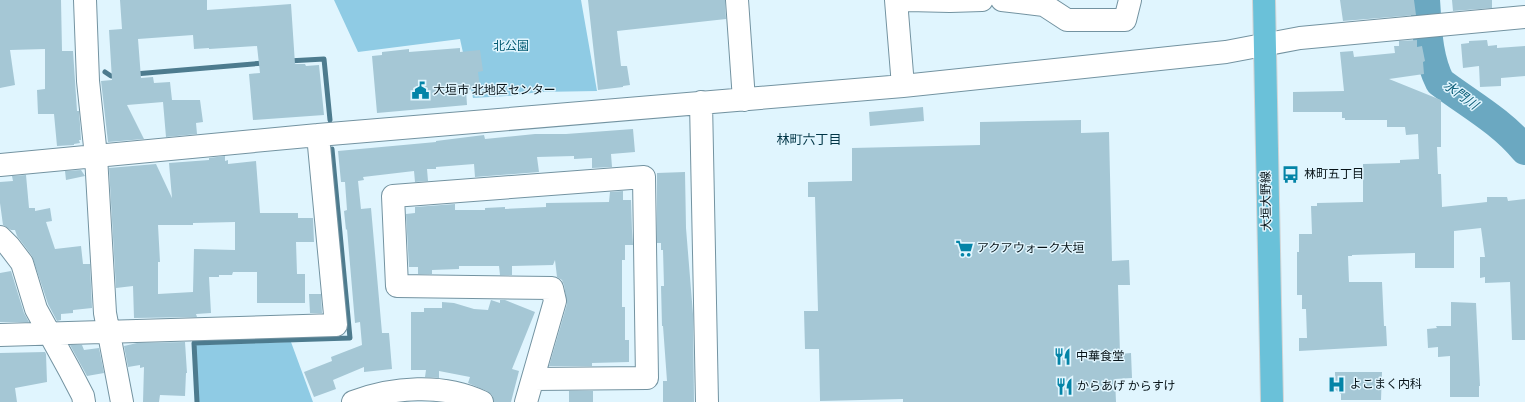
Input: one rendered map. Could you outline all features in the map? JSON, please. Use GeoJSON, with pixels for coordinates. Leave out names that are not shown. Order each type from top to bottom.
{"type":"FeatureCollection","features":[{"type":"Feature","properties":{"kind":"main road","name":"大垣大野線"},"geometry":{"type":"LineString","coordinates":[[1264,0],[1272,402]]}},
{"type":"Feature","properties":{"kind":"street"},"geometry":{"type":"LineString","coordinates":[[85,0],[88,81],[96,156],[105,313],[110,330],[122,402]]}},
{"type":"Feature","properties":{"kind":"street"},"geometry":{"type":"LineString","coordinates":[[736,0],[744,100]]}},
{"type":"Feature","properties":{"kind":"street"},"geometry":{"type":"LineString","coordinates":[[896,0],[903,86]]}},
{"type":"Feature","properties":{"kind":"street"},"geometry":{"type":"LineString","coordinates":[[908,0],[982,0]]}},
{"type":"Feature","properties":{"kind":"street"},"geometry":{"type":"LineString","coordinates":[[1002,0],[1044,5],[1067,20],[1125,20],[1130,0]]}},
{"type":"Feature","properties":{"kind":"street"},"geometry":{"type":"LineString","coordinates":[[0,165],[318,135],[903,86],[1226,52],[1300,38],[1525,17]]}},
{"type":"Feature","properties":{"kind":"street"},"geometry":{"type":"LineString","coordinates":[[701,102],[707,402]]}},
{"type":"Feature","properties":{"kind":"street"},"geometry":{"type":"LineString","coordinates":[[0,334],[49,334],[110,330],[336,325],[318,135]]}},
{"type":"Feature","properties":{"kind":"street"},"geometry":{"type":"LineString","coordinates":[[526,402],[555,300],[552,288],[397,286],[393,196],[644,176],[647,378],[533,379]]}},
{"type":"Feature","properties":{"kind":"street"},"geometry":{"type":"LineString","coordinates":[[0,237],[22,263],[36,309],[83,396],[84,402]]}},
{"type":"Feature","properties":{"kind":"street"},"geometry":{"type":"LineString","coordinates":[[353,402],[366,397],[422,388],[453,393],[474,398],[482,402]]}},
{"type":"Feature","properties":{"kind":"green space","name":"北公園"},"geometry":{"type":"Polygon","coordinates":[[[334,0],[581,0],[597,91],[539,92],[473,98],[460,39],[358,52],[334,0]]]}},
{"type":"Feature","properties":{"kind":"green space"},"geometry":{"type":"Polygon","coordinates":[[[291,342],[313,402],[196,402],[196,345],[291,342]]]}},
{"type":"Feature","properties":{"kind":"building"},"geometry":{"type":"Polygon","coordinates":[[[0,0],[61,0],[62,51],[73,51],[77,111],[79,111],[80,124],[80,143],[74,145],[57,146],[54,114],[38,114],[37,90],[45,89],[45,49],[10,50],[15,85],[0,88],[0,0]]]}},
{"type":"Feature","properties":{"kind":"building"},"geometry":{"type":"Polygon","coordinates":[[[120,0],[207,0],[207,10],[291,4],[295,64],[305,64],[306,66],[319,65],[324,115],[253,120],[249,74],[260,73],[257,46],[194,49],[193,35],[138,39],[141,78],[153,77],[154,83],[170,82],[172,100],[200,100],[203,122],[196,123],[197,134],[166,137],[163,102],[127,105],[144,139],[108,142],[101,81],[112,80],[109,30],[122,29],[120,0]]]}},
{"type":"Feature","properties":{"kind":"building"},"geometry":{"type":"Polygon","coordinates":[[[588,0],[725,0],[726,19],[617,31],[621,66],[627,66],[630,85],[598,90],[588,0]]]}},
{"type":"Feature","properties":{"kind":"building"},"geometry":{"type":"Polygon","coordinates":[[[1340,0],[1414,0],[1416,15],[1343,21],[1340,0]]]}},
{"type":"Feature","properties":{"kind":"building"},"geometry":{"type":"Polygon","coordinates":[[[1452,0],[1492,0],[1492,8],[1453,11],[1452,0]]]}},
{"type":"Feature","properties":{"kind":"building"},"geometry":{"type":"Polygon","coordinates":[[[1417,40],[1417,47],[1422,46],[1425,61],[1423,62],[1424,74],[1389,79],[1441,100],[1441,147],[1437,147],[1438,174],[1441,174],[1442,207],[1487,202],[1487,197],[1507,197],[1508,201],[1525,199],[1525,340],[1512,340],[1510,282],[1485,283],[1485,277],[1480,278],[1480,257],[1485,257],[1481,228],[1454,231],[1454,268],[1415,268],[1415,253],[1348,256],[1349,282],[1382,282],[1384,326],[1386,326],[1387,346],[1299,351],[1299,338],[1307,338],[1306,309],[1302,309],[1302,295],[1297,295],[1297,252],[1299,252],[1299,234],[1312,234],[1311,206],[1317,206],[1317,203],[1363,202],[1363,164],[1400,163],[1400,160],[1419,159],[1418,134],[1406,135],[1405,127],[1387,127],[1387,120],[1345,120],[1345,118],[1342,118],[1342,112],[1293,112],[1293,92],[1344,91],[1340,52],[1353,51],[1354,57],[1395,53],[1394,46],[1399,46],[1399,41],[1417,40]]]}},
{"type":"Feature","properties":{"kind":"building"},"geometry":{"type":"Polygon","coordinates":[[[1487,40],[1488,46],[1497,45],[1497,48],[1525,46],[1525,76],[1501,78],[1501,86],[1480,87],[1479,66],[1463,68],[1461,44],[1469,43],[1469,41],[1487,40]]]}},
{"type":"Feature","properties":{"kind":"building","name":"大垣市 北地区センター"},"geometry":{"type":"Polygon","coordinates":[[[460,48],[460,52],[480,50],[483,71],[478,72],[480,88],[466,90],[467,105],[377,113],[372,56],[382,55],[382,52],[409,49],[409,52],[460,48]]]}},
{"type":"Feature","properties":{"kind":"building"},"geometry":{"type":"Polygon","coordinates":[[[923,107],[924,121],[870,126],[869,112],[923,107]]]}},
{"type":"Feature","properties":{"kind":"building","name":"アクアウォーク大垣"},"geometry":{"type":"Polygon","coordinates":[[[1081,120],[1081,133],[1109,132],[1112,261],[1129,260],[1130,285],[1118,285],[1120,354],[1131,353],[1132,378],[1115,379],[1116,402],[903,402],[903,399],[820,401],[819,349],[805,349],[804,311],[818,311],[815,197],[808,197],[808,182],[852,181],[852,148],[980,145],[980,122],[1081,120]]]}},
{"type":"Feature","properties":{"kind":"building"},"geometry":{"type":"Polygon","coordinates":[[[633,129],[635,152],[611,154],[612,167],[592,168],[592,158],[574,159],[574,156],[537,157],[539,172],[475,177],[474,164],[427,169],[428,181],[415,182],[414,171],[363,177],[364,180],[358,181],[361,209],[371,208],[382,333],[389,333],[392,369],[364,372],[364,367],[333,380],[336,389],[314,397],[304,372],[332,361],[331,357],[362,345],[360,322],[355,323],[347,229],[346,230],[344,211],[347,210],[345,182],[341,182],[338,151],[436,142],[484,135],[485,139],[535,134],[566,134],[633,129]]]}},
{"type":"Feature","properties":{"kind":"building"},"geometry":{"type":"Polygon","coordinates":[[[225,156],[225,161],[228,160],[228,164],[256,161],[260,213],[298,213],[298,218],[313,218],[314,242],[296,242],[297,274],[305,274],[305,303],[257,303],[257,272],[233,272],[232,275],[209,277],[211,313],[196,314],[197,317],[134,318],[133,286],[116,288],[109,168],[156,164],[172,198],[169,163],[209,160],[209,158],[225,156]],[[235,222],[193,223],[193,225],[158,225],[160,262],[158,262],[158,294],[193,292],[194,249],[235,250],[235,222]]]}},
{"type":"Feature","properties":{"kind":"building"},"geometry":{"type":"Polygon","coordinates":[[[81,170],[85,176],[66,180],[65,171],[81,170]]]}},
{"type":"Feature","properties":{"kind":"building"},"geometry":{"type":"Polygon","coordinates":[[[685,172],[686,228],[693,314],[694,402],[663,402],[663,381],[667,381],[662,326],[661,286],[664,286],[663,250],[661,250],[661,243],[657,243],[657,173],[685,172]]]}},
{"type":"Feature","properties":{"kind":"building"},"geometry":{"type":"Polygon","coordinates":[[[26,175],[29,208],[35,208],[35,211],[50,208],[52,221],[46,222],[55,249],[81,246],[83,264],[90,264],[92,308],[73,310],[73,313],[61,314],[61,320],[57,321],[48,304],[32,256],[17,236],[15,230],[11,230],[3,225],[0,203],[0,182],[13,181],[12,176],[26,175]]]}},
{"type":"Feature","properties":{"kind":"building"},"geometry":{"type":"Polygon","coordinates":[[[623,191],[623,200],[631,200],[633,245],[625,245],[625,260],[622,260],[622,307],[625,307],[625,340],[629,340],[629,362],[592,363],[592,366],[549,366],[567,304],[564,285],[562,280],[557,277],[555,260],[553,265],[512,266],[512,275],[500,275],[499,266],[459,266],[459,269],[432,270],[432,274],[418,274],[418,267],[409,267],[406,214],[415,213],[415,207],[455,204],[455,210],[485,210],[485,208],[505,207],[505,209],[546,207],[546,203],[609,202],[610,192],[623,191]]]}},
{"type":"Feature","properties":{"kind":"building"},"geometry":{"type":"Polygon","coordinates":[[[11,271],[24,313],[29,322],[0,322],[0,273],[11,271]]]}},
{"type":"Feature","properties":{"kind":"building"},"geometry":{"type":"Polygon","coordinates":[[[309,294],[321,294],[322,313],[310,313],[309,294]]]}},
{"type":"Feature","properties":{"kind":"building"},"geometry":{"type":"Polygon","coordinates":[[[491,300],[500,303],[500,300],[505,300],[535,312],[512,369],[519,371],[511,402],[494,402],[492,395],[487,391],[468,383],[470,377],[439,371],[439,378],[425,377],[426,370],[411,370],[411,312],[424,312],[424,308],[442,308],[442,302],[454,303],[474,309],[488,310],[491,300]]]}},
{"type":"Feature","properties":{"kind":"building"},"geometry":{"type":"Polygon","coordinates":[[[1451,302],[1476,303],[1480,386],[1479,397],[1450,397],[1450,356],[1438,357],[1438,347],[1428,348],[1427,329],[1437,328],[1436,326],[1451,326],[1451,302]]]}},
{"type":"Feature","properties":{"kind":"building"},"geometry":{"type":"Polygon","coordinates":[[[185,342],[187,373],[185,396],[160,395],[159,402],[143,402],[144,367],[140,368],[140,365],[128,367],[124,346],[137,343],[185,342]]]}},
{"type":"Feature","properties":{"kind":"building"},"geometry":{"type":"Polygon","coordinates":[[[70,345],[82,345],[84,350],[99,348],[104,373],[87,376],[70,345]]]}},
{"type":"Feature","properties":{"kind":"building"},"geometry":{"type":"Polygon","coordinates":[[[45,352],[47,382],[15,388],[17,402],[0,402],[0,353],[45,352]]]}},
{"type":"Feature","properties":{"kind":"building"},"geometry":{"type":"Polygon","coordinates":[[[1335,372],[1382,372],[1381,400],[1341,400],[1341,394],[1333,388],[1335,382],[1335,372]]]}},
{"type":"Feature","properties":{"kind":"building"},"geometry":{"type":"Polygon","coordinates":[[[569,391],[593,391],[593,402],[569,402],[569,391]]]}},
{"type":"Feature","properties":{"kind":"waterway","name":"水門川"},"geometry":{"type":"LineString","coordinates":[[1425,0],[1430,52],[1432,62],[1440,82],[1506,130],[1525,150]]}},
{"type":"Feature","properties":{"kind":"waterway"},"geometry":{"type":"LineString","coordinates":[[288,61],[324,59],[330,120]]}},
{"type":"Feature","properties":{"kind":"waterway"},"geometry":{"type":"LineString","coordinates":[[135,74],[264,63]]}},
{"type":"Feature","properties":{"kind":"waterway"},"geometry":{"type":"LineString","coordinates":[[105,72],[111,76],[117,76]]}},
{"type":"Feature","properties":{"kind":"waterway"},"geometry":{"type":"LineString","coordinates":[[197,402],[194,343],[350,338],[332,149]]}},
{"type":"Feature","properties":{"kind":"place","name":"大垣市 北地区センター"},"geometry":{"type":"Point","coordinates":[420,91]}},
{"type":"Feature","properties":{"kind":"place","name":"林町五丁目"},"geometry":{"type":"Point","coordinates":[1291,175]}},
{"type":"Feature","properties":{"kind":"place","name":"アクアウォーク大垣"},"geometry":{"type":"Point","coordinates":[964,249]}},
{"type":"Feature","properties":{"kind":"place","name":"中華食堂"},"geometry":{"type":"Point","coordinates":[1063,357]}},
{"type":"Feature","properties":{"kind":"place","name":"よこまく内科"},"geometry":{"type":"Point","coordinates":[1337,385]}},
{"type":"Feature","properties":{"kind":"place","name":"からあげ からすけ"},"geometry":{"type":"Point","coordinates":[1064,387]}},
{"type":"Feature","properties":{"kind":"district","name":"林町六丁目"},"geometry":{"type":"Point","coordinates":[809,141]}}]}
